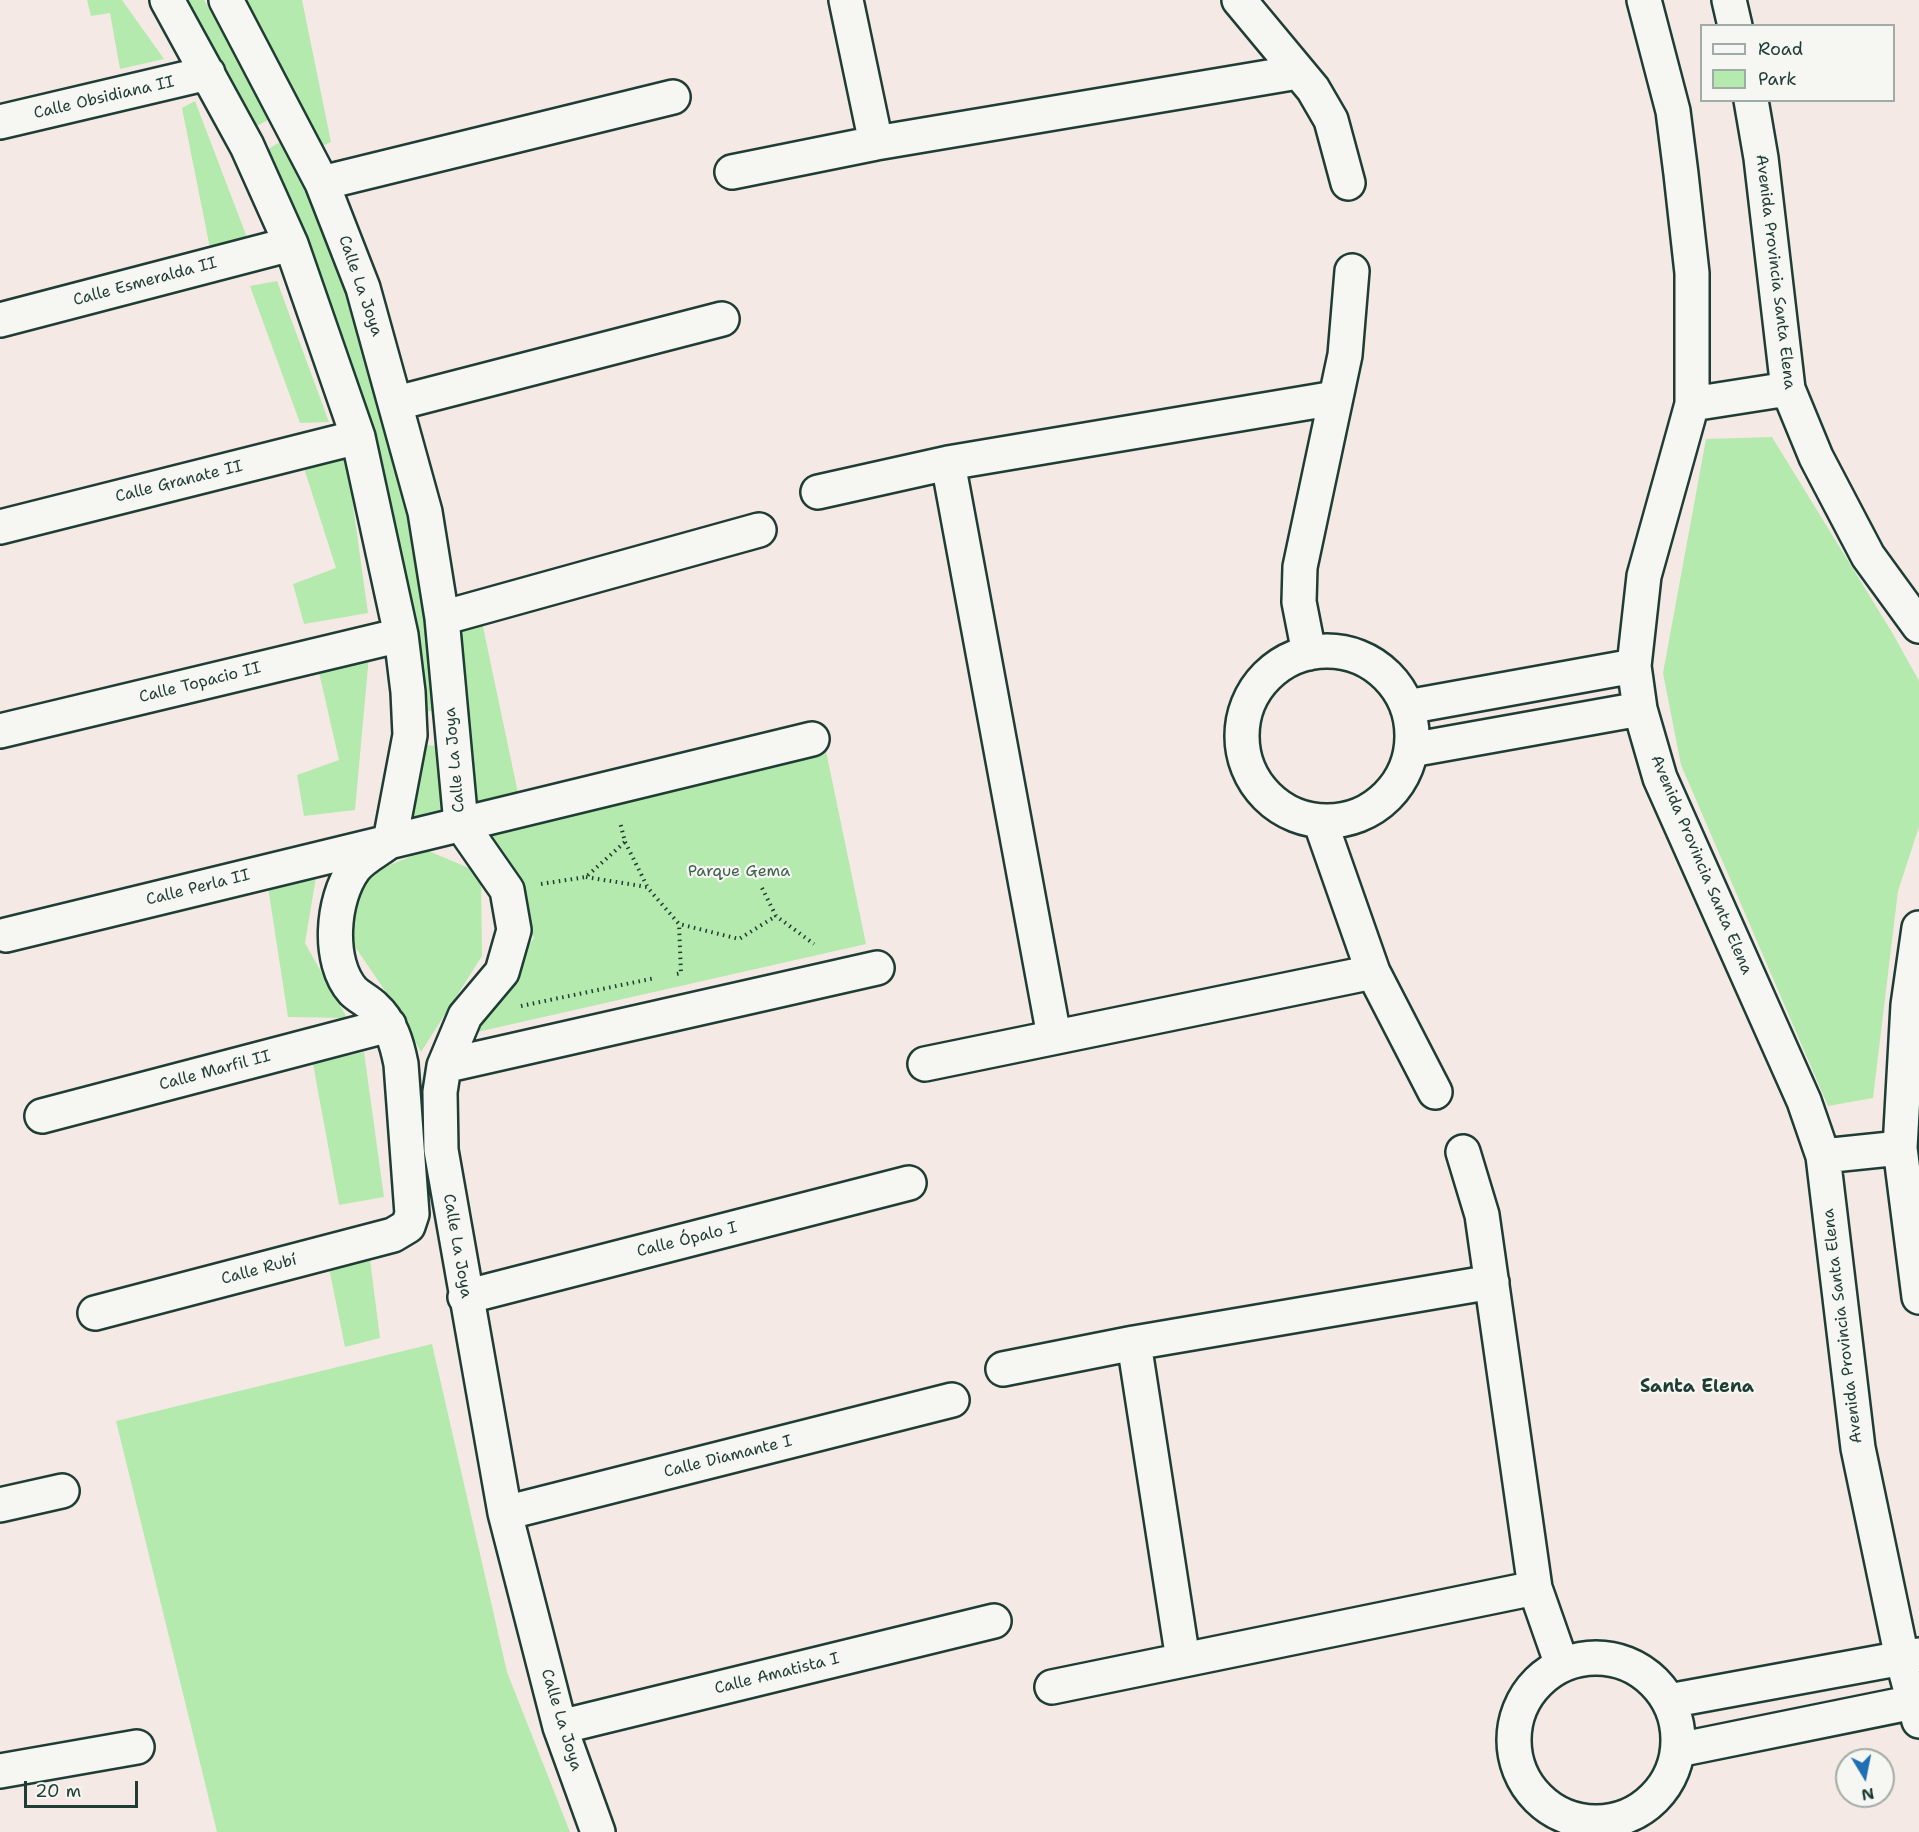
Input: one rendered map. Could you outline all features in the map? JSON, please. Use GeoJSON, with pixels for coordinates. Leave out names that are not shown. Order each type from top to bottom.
{"type":"FeatureCollection","features":[{"type":"Feature","properties":{"kind":"street"},"geometry":{"type":"LineString","coordinates":[[166,0],[247,146],[291,244],[358,437],[401,635],[410,735],[390,842],[354,868],[341,894],[336,912],[335,939],[339,962],[352,990],[376,1008],[389,1026]]}},
{"type":"Feature","properties":{"kind":"street","name":"Calle La Joya"},"geometry":{"type":"LineString","coordinates":[[226,0],[294,124],[322,183],[363,288],[397,403],[425,512],[442,618],[461,824],[507,890],[514,930],[502,972],[465,1016],[444,1066],[440,1092],[441,1150],[465,1297],[505,1514],[560,1726],[598,1832]]}},
{"type":"Feature","properties":{"kind":"street"},"geometry":{"type":"LineString","coordinates":[[846,0],[876,143]]}},
{"type":"Feature","properties":{"kind":"street"},"geometry":{"type":"LineString","coordinates":[[1239,0],[1313,89],[1331,120],[1348,183]]}},
{"type":"Feature","properties":{"kind":"street","name":"Avenida Provincia Santa Elena"},"geometry":{"type":"LineString","coordinates":[[1644,0],[1673,111],[1680,163],[1692,273],[1692,404],[1644,576],[1634,666],[1640,710],[1660,778],[1804,1101],[1823,1156],[1858,1448],[1910,1657],[1917,1708]]}},
{"type":"Feature","properties":{"kind":"street"},"geometry":{"type":"LineString","coordinates":[[1729,0],[1735,24]]}},
{"type":"Feature","properties":{"kind":"street"},"geometry":{"type":"LineString","coordinates":[[732,171],[876,143],[1298,72]]}},
{"type":"Feature","properties":{"kind":"street","name":"Calle Obsidiana II"},"geometry":{"type":"LineString","coordinates":[[0,122],[208,73]]}},
{"type":"Feature","properties":{"kind":"street"},"geometry":{"type":"LineString","coordinates":[[322,183],[674,97]]}},
{"type":"Feature","properties":{"kind":"street","name":"Avenida Provincia Santa Elena"},"geometry":{"type":"LineString","coordinates":[[1751,102],[1761,158],[1788,389],[1816,457],[1868,556],[1919,626]]}},
{"type":"Feature","properties":{"kind":"street"},"geometry":{"type":"LineString","coordinates":[[247,146],[294,124]]}},
{"type":"Feature","properties":{"kind":"street","name":"Calle Esmeralda II"},"geometry":{"type":"LineString","coordinates":[[0,320],[291,244]]}},
{"type":"Feature","properties":{"kind":"street"},"geometry":{"type":"LineString","coordinates":[[1309,652],[1299,602],[1300,567],[1345,355],[1352,271]]}},
{"type":"Feature","properties":{"kind":"street"},"geometry":{"type":"LineString","coordinates":[[397,403],[722,319]]}},
{"type":"Feature","properties":{"kind":"street"},"geometry":{"type":"LineString","coordinates":[[1692,404],[1788,389]]}},
{"type":"Feature","properties":{"kind":"street"},"geometry":{"type":"LineString","coordinates":[[818,492],[948,463],[1335,398]]}},
{"type":"Feature","properties":{"kind":"street","name":"Calle Granate II"},"geometry":{"type":"LineString","coordinates":[[0,527],[358,437]]}},
{"type":"Feature","properties":{"kind":"street"},"geometry":{"type":"LineString","coordinates":[[948,463],[1054,1036]]}},
{"type":"Feature","properties":{"kind":"street"},"geometry":{"type":"LineString","coordinates":[[442,618],[759,530]]}},
{"type":"Feature","properties":{"kind":"street","name":"Calle Topacio II"},"geometry":{"type":"LineString","coordinates":[[0,731],[401,635]]}},
{"type":"Feature","properties":{"kind":"street"},"geometry":{"type":"LineString","coordinates":[[1333,651],[1357,656],[1378,668],[1395,685],[1407,707],[1412,729],[1411,750],[1403,774],[1389,795],[1369,810],[1346,820],[1320,821],[1294,815],[1271,801],[1253,781],[1243,756],[1241,729],[1248,702],[1262,679],[1283,663],[1309,652],[1333,651]]}},
{"type":"Feature","properties":{"kind":"street"},"geometry":{"type":"LineString","coordinates":[[1407,707],[1634,666]]}},
{"type":"Feature","properties":{"kind":"street"},"geometry":{"type":"LineString","coordinates":[[1411,750],[1640,710]]}},
{"type":"Feature","properties":{"kind":"street"},"geometry":{"type":"LineString","coordinates":[[410,735],[453,730]]}},
{"type":"Feature","properties":{"kind":"street","name":"Calle Perla II"},"geometry":{"type":"LineString","coordinates":[[6,935],[812,739]]}},
{"type":"Feature","properties":{"kind":"street"},"geometry":{"type":"LineString","coordinates":[[1320,821],[1373,972],[1435,1092]]}},
{"type":"Feature","properties":{"kind":"street"},"geometry":{"type":"LineString","coordinates":[[1919,928],[1908,1005],[1900,1148],[1919,1296]]}},
{"type":"Feature","properties":{"kind":"street"},"geometry":{"type":"LineString","coordinates":[[444,1066],[877,968]]}},
{"type":"Feature","properties":{"kind":"street"},"geometry":{"type":"LineString","coordinates":[[925,1064],[1373,972]]}},
{"type":"Feature","properties":{"kind":"street","name":"Calle Marfil II"},"geometry":{"type":"LineString","coordinates":[[42,1116],[389,1026]]}},
{"type":"Feature","properties":{"kind":"street","name":"Calle Rubí"},"geometry":{"type":"LineString","coordinates":[[95,1313],[393,1235],[408,1226],[412,1214],[401,1064],[389,1026]]}},
{"type":"Feature","properties":{"kind":"street"},"geometry":{"type":"LineString","coordinates":[[1823,1156],[1900,1148]]}},
{"type":"Feature","properties":{"kind":"street"},"geometry":{"type":"LineString","coordinates":[[1463,1152],[1482,1215],[1535,1588],[1562,1665]]}},
{"type":"Feature","properties":{"kind":"street","name":"Calle Ópalo I"},"geometry":{"type":"LineString","coordinates":[[465,1297],[909,1183]]}},
{"type":"Feature","properties":{"kind":"street"},"geometry":{"type":"LineString","coordinates":[[1003,1369],[1134,1343],[1492,1282]]}},
{"type":"Feature","properties":{"kind":"street"},"geometry":{"type":"LineString","coordinates":[[1134,1343],[1183,1660]]}},
{"type":"Feature","properties":{"kind":"street","name":"Calle Diamante I"},"geometry":{"type":"LineString","coordinates":[[505,1514],[952,1400]]}},
{"type":"Feature","properties":{"kind":"street"},"geometry":{"type":"LineString","coordinates":[[0,1505],[62,1491]]}},
{"type":"Feature","properties":{"kind":"street"},"geometry":{"type":"LineString","coordinates":[[1052,1687],[1535,1588]]}},
{"type":"Feature","properties":{"kind":"street","name":"Calle Amatista I"},"geometry":{"type":"LineString","coordinates":[[560,1726],[994,1621]]}},
{"type":"Feature","properties":{"kind":"street"},"geometry":{"type":"LineString","coordinates":[[1669,1701],[1910,1657]]}},
{"type":"Feature","properties":{"kind":"street"},"geometry":{"type":"LineString","coordinates":[[1586,1658],[1611,1659],[1634,1667],[1655,1682],[1669,1701],[1678,1725],[1678,1750],[1670,1777],[1655,1799],[1608,1827],[1556,1812],[1535,1797],[1521,1775],[1514,1750],[1515,1724],[1524,1700],[1540,1679],[1562,1665],[1586,1658]]}},
{"type":"Feature","properties":{"kind":"street"},"geometry":{"type":"LineString","coordinates":[[1678,1750],[1917,1708]]}},
{"type":"Feature","properties":{"kind":"street"},"geometry":{"type":"LineString","coordinates":[[0,1771],[137,1747]]}},
{"type":"Feature","properties":{"kind":"path"},"geometry":{"type":"LineString","coordinates":[[618,814],[625,842],[647,887],[679,924],[739,939],[776,916]]}},
{"type":"Feature","properties":{"kind":"path"},"geometry":{"type":"LineString","coordinates":[[586,877],[625,842]]}},
{"type":"Feature","properties":{"kind":"path"},"geometry":{"type":"LineString","coordinates":[[536,875],[542,885],[586,877],[647,887]]}},
{"type":"Feature","properties":{"kind":"path"},"geometry":{"type":"LineString","coordinates":[[762,888],[776,916],[817,946]]}},
{"type":"Feature","properties":{"kind":"path"},"geometry":{"type":"LineString","coordinates":[[679,924],[681,973]]}},
{"type":"Feature","properties":{"kind":"green space"},"geometry":{"type":"Polygon","coordinates":[[[87,0],[122,0],[164,59],[120,69],[110,13],[91,16],[87,0]]]}},
{"type":"Feature","properties":{"kind":"green space"},"geometry":{"type":"Polygon","coordinates":[[[183,0],[204,0],[275,116],[257,126],[183,0]]]}},
{"type":"Feature","properties":{"kind":"green space"},"geometry":{"type":"Polygon","coordinates":[[[242,0],[302,0],[331,142],[316,149],[242,0]]]}},
{"type":"Feature","properties":{"kind":"green space"},"geometry":{"type":"Polygon","coordinates":[[[195,101],[248,240],[210,248],[182,108],[195,101]]]}},
{"type":"Feature","properties":{"kind":"green space"},"geometry":{"type":"Polygon","coordinates":[[[290,136],[345,260],[410,482],[442,710],[418,712],[386,484],[316,270],[260,154],[290,136]]]}},
{"type":"Feature","properties":{"kind":"green space"},"geometry":{"type":"Polygon","coordinates":[[[277,281],[329,422],[300,423],[250,286],[277,281]]]}},
{"type":"Feature","properties":{"kind":"green space"},"geometry":{"type":"Polygon","coordinates":[[[1772,437],[1893,634],[1919,681],[1919,827],[1898,891],[1873,1098],[1828,1106],[1681,765],[1663,673],[1706,439],[1772,437]]]}},
{"type":"Feature","properties":{"kind":"green space"},"geometry":{"type":"Polygon","coordinates":[[[346,455],[368,613],[304,624],[293,584],[336,568],[303,465],[346,455]]]}},
{"type":"Feature","properties":{"kind":"green space"},"geometry":{"type":"Polygon","coordinates":[[[482,622],[518,793],[471,810],[454,629],[482,622]]]}},
{"type":"Feature","properties":{"kind":"green space"},"geometry":{"type":"Polygon","coordinates":[[[369,656],[355,810],[304,816],[297,775],[339,760],[318,668],[369,656]]]}},
{"type":"Feature","properties":{"kind":"green space"},"geometry":{"type":"Polygon","coordinates":[[[419,745],[443,746],[443,809],[400,826],[419,745]]]}},
{"type":"Feature","properties":{"kind":"green space","name":"Parque Gema"},"geometry":{"type":"Polygon","coordinates":[[[826,751],[866,944],[464,1035],[534,938],[481,834],[826,751]]]}},
{"type":"Feature","properties":{"kind":"green space"},"geometry":{"type":"Polygon","coordinates":[[[426,850],[481,873],[482,956],[421,1052],[392,1001],[345,932],[361,877],[426,850]]]}},
{"type":"Feature","properties":{"kind":"green space"},"geometry":{"type":"Polygon","coordinates":[[[316,877],[305,943],[347,1018],[288,1017],[268,887],[316,877]]]}},
{"type":"Feature","properties":{"kind":"green space"},"geometry":{"type":"Polygon","coordinates":[[[364,1052],[384,1197],[339,1205],[313,1064],[364,1052]]]}},
{"type":"Feature","properties":{"kind":"green space"},"geometry":{"type":"Polygon","coordinates":[[[369,1252],[380,1338],[345,1347],[329,1268],[369,1252]]]}},
{"type":"Feature","properties":{"kind":"green space"},"geometry":{"type":"Polygon","coordinates":[[[432,1344],[507,1672],[570,1832],[217,1832],[116,1421],[432,1344]]]}},
{"type":"Feature","properties":{"kind":"district","name":"Santa Elena"},"geometry":{"type":"Point","coordinates":[1697,1387]}}]}
